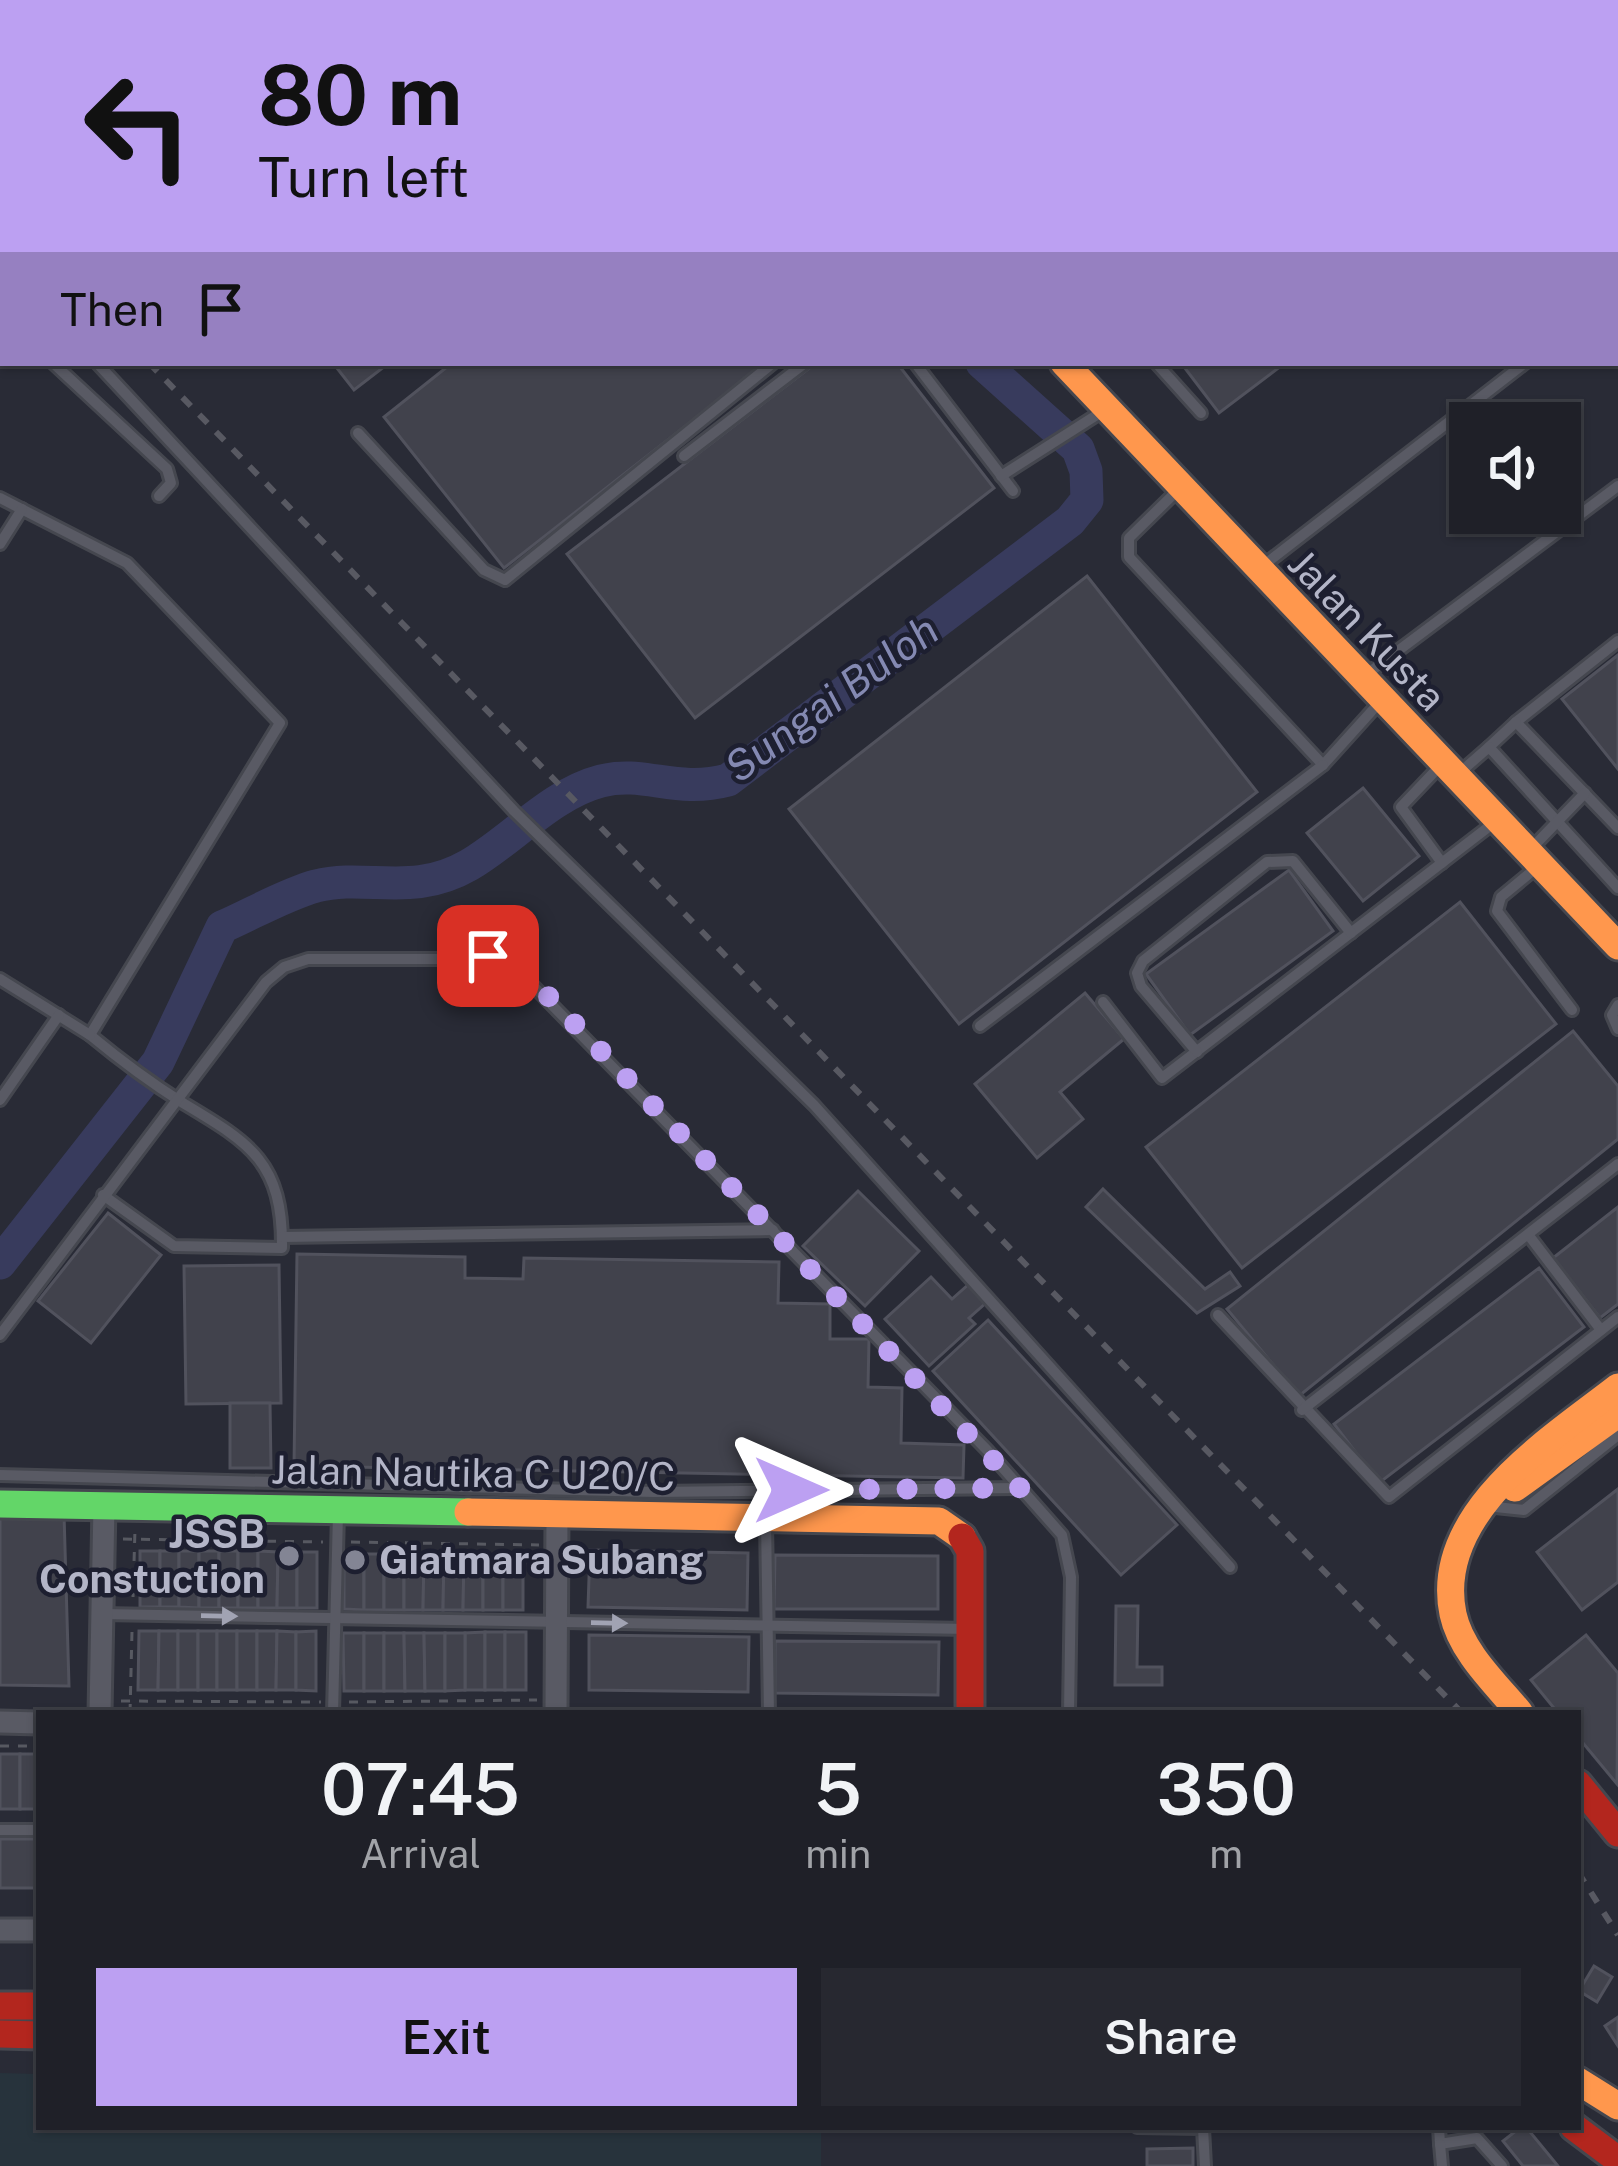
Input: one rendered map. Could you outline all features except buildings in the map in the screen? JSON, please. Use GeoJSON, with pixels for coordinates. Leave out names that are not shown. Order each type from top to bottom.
{"type":"FeatureCollection","features":[{"type":"Feature","properties":{"kind":"main road","name":"Jalan Kusta"},"geometry":{"type":"LineString","coordinates":[[1077,367],[1106,410],[1178,489],[1618,946]]}},
{"type":"Feature","properties":{"kind":"main road"},"geometry":{"type":"LineString","coordinates":[[1518,1710],[1469,1648],[1453,1613],[1452,1565],[1465,1527],[1484,1506],[1535,1453],[1618,1387]]}},
{"type":"Feature","properties":{"kind":"main road"},"geometry":{"type":"LineString","coordinates":[[1484,1506],[1546,1471],[1618,1414]]}},
{"type":"Feature","properties":{"kind":"main road","name":"Jalan Nautika C U20/C"},"geometry":{"type":"LineString","coordinates":[[0,1504],[939,1521],[959,1532],[970,1551],[970,1629]]}},
{"type":"Feature","properties":{"kind":"main road"},"geometry":{"type":"LineString","coordinates":[[970,1629],[970,1710]]}},
{"type":"Feature","properties":{"kind":"main road"},"geometry":{"type":"LineString","coordinates":[[1581,1788],[1618,1833]]}},
{"type":"Feature","properties":{"kind":"main road"},"geometry":{"type":"LineString","coordinates":[[0,2006],[36,2006]]}},
{"type":"Feature","properties":{"kind":"main road"},"geometry":{"type":"LineString","coordinates":[[0,2034],[36,2035]]}},
{"type":"Feature","properties":{"kind":"main road"},"geometry":{"type":"LineString","coordinates":[[1581,2062],[1618,2080]]}},
{"type":"Feature","properties":{"kind":"main road"},"geometry":{"type":"LineString","coordinates":[[1581,2083],[1618,2106]]}},
{"type":"Feature","properties":{"kind":"main road"},"geometry":{"type":"LineString","coordinates":[[1581,2115],[1618,2139]]}},
{"type":"Feature","properties":{"kind":"main road"},"geometry":{"type":"LineString","coordinates":[[1578,2130],[1618,2160]]}},
{"type":"Feature","properties":{"kind":"street"},"geometry":{"type":"LineString","coordinates":[[100,1710],[104,1505]]}},
{"type":"Feature","properties":{"kind":"street"},"geometry":{"type":"LineString","coordinates":[[556,1710],[557,1514]]}},
{"type":"Feature","properties":{"kind":"street"},"geometry":{"type":"LineString","coordinates":[[0,1722],[36,1723]]}},
{"type":"Feature","properties":{"kind":"street"},"geometry":{"type":"LineString","coordinates":[[0,1930],[36,1930]]}},
{"type":"Feature","properties":{"kind":"lane"},"geometry":{"type":"LineString","coordinates":[[56,366],[167,469],[171,483],[159,496]]}},
{"type":"Feature","properties":{"kind":"lane"},"geometry":{"type":"LineString","coordinates":[[100,366],[514,811],[814,1105],[1230,1567]]}},
{"type":"Feature","properties":{"kind":"lane"},"geometry":{"type":"LineString","coordinates":[[358,433],[484,570],[506,580],[768,366]]}},
{"type":"Feature","properties":{"kind":"lane"},"geometry":{"type":"LineString","coordinates":[[684,456],[801,366]]}},
{"type":"Feature","properties":{"kind":"lane"},"geometry":{"type":"LineString","coordinates":[[917,366],[1012,491]]}},
{"type":"Feature","properties":{"kind":"lane"},"geometry":{"type":"LineString","coordinates":[[1159,366],[1202,413]]}},
{"type":"Feature","properties":{"kind":"lane"},"geometry":{"type":"LineString","coordinates":[[1476,402],[1521,366]]}},
{"type":"Feature","properties":{"kind":"lane"},"geometry":{"type":"LineString","coordinates":[[1001,476],[1106,410]]}},
{"type":"Feature","properties":{"kind":"lane"},"geometry":{"type":"LineString","coordinates":[[1257,570],[1449,423]]}},
{"type":"Feature","properties":{"kind":"lane"},"geometry":{"type":"LineString","coordinates":[[1581,515],[1618,486]]}},
{"type":"Feature","properties":{"kind":"lane"},"geometry":{"type":"LineString","coordinates":[[1178,489],[1129,538],[1129,557],[1323,765]]}},
{"type":"Feature","properties":{"kind":"lane"},"geometry":{"type":"LineString","coordinates":[[0,498],[127,563],[280,723],[90,1035]]}},
{"type":"Feature","properties":{"kind":"lane"},"geometry":{"type":"LineString","coordinates":[[0,544],[22,509]]}},
{"type":"Feature","properties":{"kind":"lane"},"geometry":{"type":"LineString","coordinates":[[1360,679],[1555,534]]}},
{"type":"Feature","properties":{"kind":"lane"},"geometry":{"type":"LineString","coordinates":[[1442,863],[1401,807],[1489,747],[1618,641]]}},
{"type":"Feature","properties":{"kind":"lane"},"geometry":{"type":"LineString","coordinates":[[980,1027],[1323,765],[1382,701]]}},
{"type":"Feature","properties":{"kind":"lane"},"geometry":{"type":"LineString","coordinates":[[1516,722],[1618,828]]}},
{"type":"Feature","properties":{"kind":"lane"},"geometry":{"type":"LineString","coordinates":[[1489,747],[1618,888]]}},
{"type":"Feature","properties":{"kind":"lane"},"geometry":{"type":"LineString","coordinates":[[1572,1010],[1497,910],[1502,896],[1585,793]]}},
{"type":"Feature","properties":{"kind":"lane"},"geometry":{"type":"LineString","coordinates":[[1102,1002],[1162,1078],[1495,822]]}},
{"type":"Feature","properties":{"kind":"lane"},"geometry":{"type":"LineString","coordinates":[[1197,1052],[1141,986],[1137,973],[1143,961],[1267,862],[1293,861],[1351,933]]}},
{"type":"Feature","properties":{"kind":"lane"},"geometry":{"type":"LineString","coordinates":[[0,1335],[174,1097],[266,982],[284,967],[308,959],[507,959],[1062,1535],[1069,1558],[1069,1710]]}},
{"type":"Feature","properties":{"kind":"lane"},"geometry":{"type":"LineString","coordinates":[[0,979],[90,1035],[174,1097],[230,1129],[262,1157],[279,1199],[281,1248],[174,1246],[104,1195]]}},
{"type":"Feature","properties":{"kind":"lane"},"geometry":{"type":"LineString","coordinates":[[1618,1005],[1612,1015],[1618,1030]]}},
{"type":"Feature","properties":{"kind":"lane"},"geometry":{"type":"LineString","coordinates":[[0,1100],[59,1015]]}},
{"type":"Feature","properties":{"kind":"lane"},"geometry":{"type":"LineString","coordinates":[[1302,1410],[1618,1164]]}},
{"type":"Feature","properties":{"kind":"lane"},"geometry":{"type":"LineString","coordinates":[[282,1237],[772,1230]]}},
{"type":"Feature","properties":{"kind":"lane"},"geometry":{"type":"LineString","coordinates":[[1530,1237],[1601,1330]]}},
{"type":"Feature","properties":{"kind":"lane"},"geometry":{"type":"LineString","coordinates":[[1218,1315],[1302,1410],[1389,1497],[1618,1317]]}},
{"type":"Feature","properties":{"kind":"lane"},"geometry":{"type":"LineString","coordinates":[[1484,1506],[1525,1510],[1618,1435]]}},
{"type":"Feature","properties":{"kind":"lane"},"geometry":{"type":"LineString","coordinates":[[0,1475],[653,1492],[1020,1488]]}},
{"type":"Feature","properties":{"kind":"lane"},"geometry":{"type":"LineString","coordinates":[[333,1710],[338,1510]]}},
{"type":"Feature","properties":{"kind":"lane"},"geometry":{"type":"LineString","coordinates":[[766,1517],[769,1710]]}},
{"type":"Feature","properties":{"kind":"lane"},"geometry":{"type":"LineString","coordinates":[[102,1613],[970,1629]]}},
{"type":"Feature","properties":{"kind":"lane"},"geometry":{"type":"LineString","coordinates":[[0,1830],[36,1830]]}},
{"type":"Feature","properties":{"kind":"lane"},"geometry":{"type":"LineString","coordinates":[[1203,2130],[1205,2166]]}},
{"type":"Feature","properties":{"kind":"lane"},"geometry":{"type":"LineString","coordinates":[[1439,2130],[1442,2166]]}},
{"type":"Feature","properties":{"kind":"lane"},"geometry":{"type":"LineString","coordinates":[[1440,2144],[1477,2138],[1502,2166]]}},
{"type":"Feature","properties":{"kind":"path"},"geometry":{"type":"LineString","coordinates":[[0,1746],[36,1746]]}},
{"type":"Feature","properties":{"kind":"shaded area"},"geometry":{"type":"Polygon","coordinates":[[[0,2073],[36,2074],[36,2130],[821,2130],[821,2166],[0,2166],[0,2073]]]}},
{"type":"Feature","properties":{"kind":"waterway","name":"Sungai Buloh"},"geometry":{"type":"LineString","coordinates":[[0,1263],[158,1062],[222,927],[316,886],[409,883],[448,875],[485,855],[565,796],[601,781],[632,778],[692,785],[728,780],[1070,521],[1087,500],[1086,471],[1078,449],[985,366]]}},
{"type":"Feature","properties":{"kind":"railway"},"geometry":{"type":"LineString","coordinates":[[152,366],[1459,1710]]}},
{"type":"Feature","properties":{"kind":"railway"},"geometry":{"type":"LineString","coordinates":[[1581,1877],[1618,1935]]}},
{"type":"Feature","properties":{"kind":"traffic: fast"},"geometry":{"type":"LineString","coordinates":[[0,1504],[468,1512]]}},
{"type":"Feature","properties":{"kind":"traffic: slow"},"geometry":{"type":"LineString","coordinates":[[1067,366],[1618,946]]}},
{"type":"Feature","properties":{"kind":"traffic: slow"},"geometry":{"type":"LineString","coordinates":[[1517,1710],[1481,1667],[1457,1628],[1451,1577],[1460,1543],[1502,1482],[1618,1387]]}},
{"type":"Feature","properties":{"kind":"traffic: slow"},"geometry":{"type":"LineString","coordinates":[[1515,1488],[1618,1414]]}},
{"type":"Feature","properties":{"kind":"traffic: slow"},"geometry":{"type":"LineString","coordinates":[[468,1512],[939,1521],[962,1537]]}},
{"type":"Feature","properties":{"kind":"traffic: slow"},"geometry":{"type":"LineString","coordinates":[[1581,2083],[1618,2106]]}},
{"type":"Feature","properties":{"kind":"traffic: jam"},"geometry":{"type":"LineString","coordinates":[[962,1537],[970,1551],[970,1710]]}},
{"type":"Feature","properties":{"kind":"traffic: jam"},"geometry":{"type":"LineString","coordinates":[[1581,1788],[1618,1833]]}},
{"type":"Feature","properties":{"kind":"traffic: jam"},"geometry":{"type":"LineString","coordinates":[[0,2006],[36,2006]]}},
{"type":"Feature","properties":{"kind":"traffic: jam"},"geometry":{"type":"LineString","coordinates":[[0,2034],[36,2035]]}},
{"type":"Feature","properties":{"kind":"traffic: jam"},"geometry":{"type":"LineString","coordinates":[[1578,2130],[1618,2160]]}},
{"type":"Feature","properties":{"kind":"place","name":"JSSB Constuction"},"geometry":{"type":"Point","coordinates":[289,1556]}},
{"type":"Feature","properties":{"kind":"place","name":"Giatmara Subang"},"geometry":{"type":"Point","coordinates":[355,1560]}},
{"type":"Feature","properties":{"kind":"route"},"geometry":{"type":"LineString","coordinates":[[488,956],[507,959],[524,971],[1020,1488],[791,1490]]}}]}
